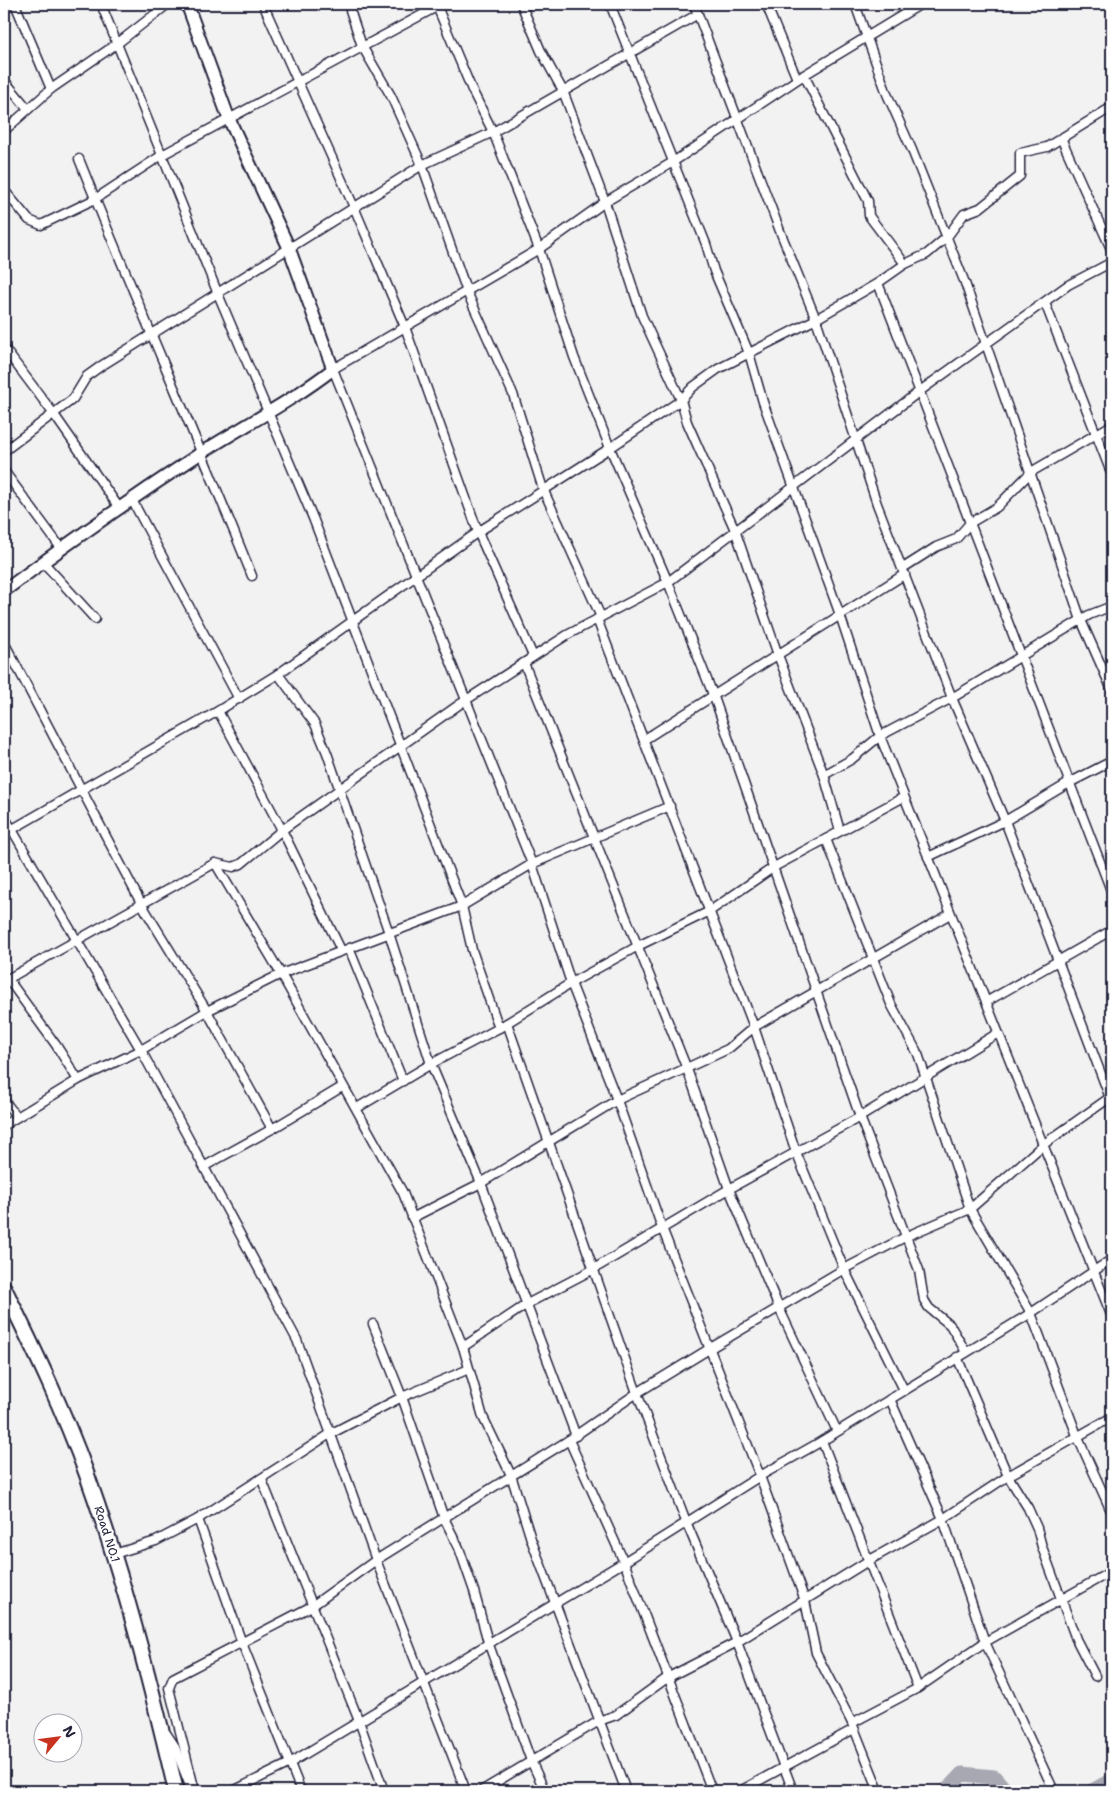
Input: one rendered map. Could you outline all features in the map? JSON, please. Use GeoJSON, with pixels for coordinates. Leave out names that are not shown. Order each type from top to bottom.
{"type":"FeatureCollection","features":[{"type":"Feature","properties":{"kind":"highway","name":"Road NO.1"},"geometry":{"type":"LineString","coordinates":[[4,1288],[44,1371],[86,1473],[114,1554],[176,1791]]}},
{"type":"Feature","properties":{"kind":"street"},"geometry":{"type":"LineString","coordinates":[[15,4],[51,88]]}},
{"type":"Feature","properties":{"kind":"street"},"geometry":{"type":"LineString","coordinates":[[101,4],[218,294],[313,518],[402,746],[462,906],[472,950],[499,1028]]}},
{"type":"Feature","properties":{"kind":"street"},"geometry":{"type":"LineString","coordinates":[[4,131],[51,88],[118,43],[168,4]]}},
{"type":"Feature","properties":{"kind":"street"},"geometry":{"type":"LineString","coordinates":[[187,4],[229,120],[289,248],[415,578],[532,864],[571,983],[617,1100],[662,1228],[760,1476],[805,1601],[816,1654],[853,1726],[879,1791]]}},
{"type":"Feature","properties":{"kind":"street"},"geometry":{"type":"LineString","coordinates":[[262,4],[354,207],[405,327],[478,532],[533,656]]}},
{"type":"Feature","properties":{"kind":"street"},"geometry":{"type":"LineString","coordinates":[[348,4],[362,46],[391,96],[422,165],[467,292],[512,394],[544,489],[599,618],[754,1027],[796,1152],[844,1269],[904,1390]]}},
{"type":"Feature","properties":{"kind":"street"},"geometry":{"type":"LineString","coordinates":[[4,190],[29,220],[41,225],[95,199],[162,155],[438,4],[472,90],[493,132],[539,249],[574,357],[610,448],[668,582],[714,697],[860,1117],[919,1270],[924,1300],[929,1308],[950,1325],[966,1352]]}},
{"type":"Feature","properties":{"kind":"street"},"geometry":{"type":"LineString","coordinates":[[521,4],[541,51],[564,91],[605,202],[642,316],[681,400],[687,422],[735,530],[778,655],[824,775],[840,831]]}},
{"type":"Feature","properties":{"kind":"street"},"geometry":{"type":"LineString","coordinates":[[610,4],[628,54],[706,244],[714,271],[749,353],[763,402],[840,615],[880,736],[1112,1316]]}},
{"type":"Feature","properties":{"kind":"street"},"geometry":{"type":"LineString","coordinates":[[195,1791],[169,1688],[173,1678],[312,1606],[376,1560],[573,1438],[709,1348],[844,1269],[907,1236],[970,1209],[1044,1144],[1112,1098],[1005,821],[952,698],[877,504],[816,319],[694,4]]}},
{"type":"Feature","properties":{"kind":"street"},"geometry":{"type":"LineString","coordinates":[[766,4],[801,77],[868,201],[869,216],[905,264]]}},
{"type":"Feature","properties":{"kind":"street"},"geometry":{"type":"LineString","coordinates":[[855,4],[866,38],[947,237],[1031,472],[1081,620],[1112,690]]}},
{"type":"Feature","properties":{"kind":"street"},"geometry":{"type":"LineString","coordinates":[[4,591],[61,548],[202,452],[268,414],[334,369],[539,249],[605,202],[673,162],[801,77],[921,4]]}},
{"type":"Feature","properties":{"kind":"street"},"geometry":{"type":"LineString","coordinates":[[4,451],[73,399],[87,376],[150,334],[218,294],[422,165],[493,132],[698,14]]}},
{"type":"Feature","properties":{"kind":"street"},"geometry":{"type":"LineString","coordinates":[[4,80],[28,109]]}},
{"type":"Feature","properties":{"kind":"street"},"geometry":{"type":"LineString","coordinates":[[7,831],[239,699],[278,674],[478,532],[610,448],[681,400],[718,369],[816,319],[878,283],[905,264],[927,254],[947,237],[964,214],[980,208],[1020,176],[1020,153],[1046,147],[1107,110],[1112,109]]}},
{"type":"Feature","properties":{"kind":"street"},"geometry":{"type":"LineString","coordinates":[[1061,138],[1112,251]]}},
{"type":"Feature","properties":{"kind":"street"},"geometry":{"type":"LineString","coordinates":[[79,159],[252,576]]}},
{"type":"Feature","properties":{"kind":"street"},"geometry":{"type":"LineString","coordinates":[[78,1080],[56,1045],[6,980],[214,863],[232,867],[241,864],[282,830],[466,700],[533,656],[599,618],[668,582],[920,391],[1068,285],[1112,262]]}},
{"type":"Feature","properties":{"kind":"street"},"geometry":{"type":"LineString","coordinates":[[878,283],[1112,893]]}},
{"type":"Feature","properties":{"kind":"street"},"geometry":{"type":"LineString","coordinates":[[1045,303],[1112,475]]}},
{"type":"Feature","properties":{"kind":"street"},"geometry":{"type":"LineString","coordinates":[[4,348],[53,413],[120,509]]}},
{"type":"Feature","properties":{"kind":"street"},"geometry":{"type":"LineString","coordinates":[[645,739],[714,697],[840,615],[936,548],[956,539],[970,523],[997,507],[1031,472],[1112,425]]}},
{"type":"Feature","properties":{"kind":"street"},"geometry":{"type":"LineString","coordinates":[[4,471],[61,548]]}},
{"type":"Feature","properties":{"kind":"street"},"geometry":{"type":"LineString","coordinates":[[132,500],[239,699]]}},
{"type":"Feature","properties":{"kind":"street"},"geometry":{"type":"LineString","coordinates":[[43,562],[95,619]]}},
{"type":"Feature","properties":{"kind":"street"},"geometry":{"type":"LineString","coordinates":[[824,775],[852,759],[880,736],[952,698],[1081,620],[1112,606]]}},
{"type":"Feature","properties":{"kind":"street"},"geometry":{"type":"LineString","coordinates":[[4,642],[141,903],[207,1010],[272,1129]]}},
{"type":"Feature","properties":{"kind":"street"},"geometry":{"type":"LineString","coordinates":[[524,663],[687,1069],[729,1189],[779,1308],[837,1431]]}},
{"type":"Feature","properties":{"kind":"street"},"geometry":{"type":"LineString","coordinates":[[278,674],[315,724],[389,933],[431,1064],[481,1183],[527,1304],[573,1438],[624,1562],[712,1791]]}},
{"type":"Feature","properties":{"kind":"street"},"geometry":{"type":"LineString","coordinates":[[218,711],[345,949],[403,1080]]}},
{"type":"Feature","properties":{"kind":"street"},"geometry":{"type":"LineString","coordinates":[[928,857],[1005,821],[1069,783],[1112,761]]}},
{"type":"Feature","properties":{"kind":"street"},"geometry":{"type":"LineString","coordinates":[[357,1108],[431,1064],[499,1028],[571,983],[638,946],[710,911],[774,867],[904,797]]}},
{"type":"Feature","properties":{"kind":"street"},"geometry":{"type":"LineString","coordinates":[[4,1125],[78,1080],[141,1050],[207,1010],[281,974],[462,906],[532,864],[670,806]]}},
{"type":"Feature","properties":{"kind":"street"},"geometry":{"type":"LineString","coordinates":[[4,816],[7,831],[141,1050],[297,1340],[376,1560],[466,1791]]}},
{"type":"Feature","properties":{"kind":"street"},"geometry":{"type":"LineString","coordinates":[[826,839],[892,1004],[918,1054],[970,1209],[1031,1313],[1078,1438],[1112,1513]]}},
{"type":"Feature","properties":{"kind":"street"},"geometry":{"type":"LineString","coordinates":[[214,863],[281,974],[342,1087],[357,1108],[403,1193],[463,1347],[483,1417],[511,1475],[531,1539],[556,1601],[626,1791]]}},
{"type":"Feature","properties":{"kind":"street"},"geometry":{"type":"LineString","coordinates":[[412,1218],[481,1183],[617,1100],[728,1049],[754,1027],[950,914]]}},
{"type":"Feature","properties":{"kind":"street"},"geometry":{"type":"LineString","coordinates":[[986,1002],[1112,930]]}},
{"type":"Feature","properties":{"kind":"street"},"geometry":{"type":"LineString","coordinates":[[507,1023],[637,1394],[687,1524],[737,1642],[793,1791]]}},
{"type":"Feature","properties":{"kind":"street"},"geometry":{"type":"LineString","coordinates":[[463,1347],[527,1304],[592,1270],[729,1189],[860,1117],[998,1033]]}},
{"type":"Feature","properties":{"kind":"street"},"geometry":{"type":"LineString","coordinates":[[204,1166],[272,1129],[342,1087]]}},
{"type":"Feature","properties":{"kind":"street"},"geometry":{"type":"LineString","coordinates":[[4,1100],[16,1116]]}},
{"type":"Feature","properties":{"kind":"street"},"geometry":{"type":"LineString","coordinates":[[233,1791],[290,1763],[423,1681],[687,1524],[760,1476],[822,1441],[1031,1313],[1112,1259]]}},
{"type":"Feature","properties":{"kind":"street"},"geometry":{"type":"LineString","coordinates":[[373,1324],[402,1397],[444,1518],[462,1556],[488,1642],[531,1761],[545,1791]]}},
{"type":"Feature","properties":{"kind":"street"},"geometry":{"type":"LineString","coordinates":[[957,1357],[1008,1476],[1028,1508],[1037,1528],[1042,1547],[1076,1639],[1095,1676]]}},
{"type":"Feature","properties":{"kind":"street"},"geometry":{"type":"LineString","coordinates":[[114,1554],[156,1541],[198,1519],[262,1480],[330,1434],[402,1397],[470,1369]]}},
{"type":"Feature","properties":{"kind":"street"},"geometry":{"type":"LineString","coordinates":[[890,1398],[943,1519],[984,1642],[1054,1791]]}},
{"type":"Feature","properties":{"kind":"street"},"geometry":{"type":"LineString","coordinates":[[481,1791],[599,1720],[616,1715],[667,1678],[737,1642],[868,1561],[943,1519],[1008,1476],[1078,1438],[1112,1416]]}},
{"type":"Feature","properties":{"kind":"street"},"geometry":{"type":"LineString","coordinates":[[822,1441],[918,1688]]}},
{"type":"Feature","properties":{"kind":"street"},"geometry":{"type":"LineString","coordinates":[[262,1480],[384,1791]]}},
{"type":"Feature","properties":{"kind":"street"},"geometry":{"type":"LineString","coordinates":[[198,1519],[242,1643],[301,1791]]}},
{"type":"Feature","properties":{"kind":"street"},"geometry":{"type":"LineString","coordinates":[[740,1791],[918,1688],[984,1642],[1112,1571]]}},
{"type":"Feature","properties":{"kind":"street"},"geometry":{"type":"LineString","coordinates":[[161,1728],[174,1745],[189,1786],[195,1791]]}},
{"type":"Feature","properties":{"kind":"waterway"},"geometry":{"type":"LineString","coordinates":[[946,1791],[962,1774],[994,1777],[1006,1791]]}},
{"type":"Feature","properties":{"kind":"waterway"},"geometry":{"type":"LineString","coordinates":[[1092,1791],[1112,1780]]}}]}
